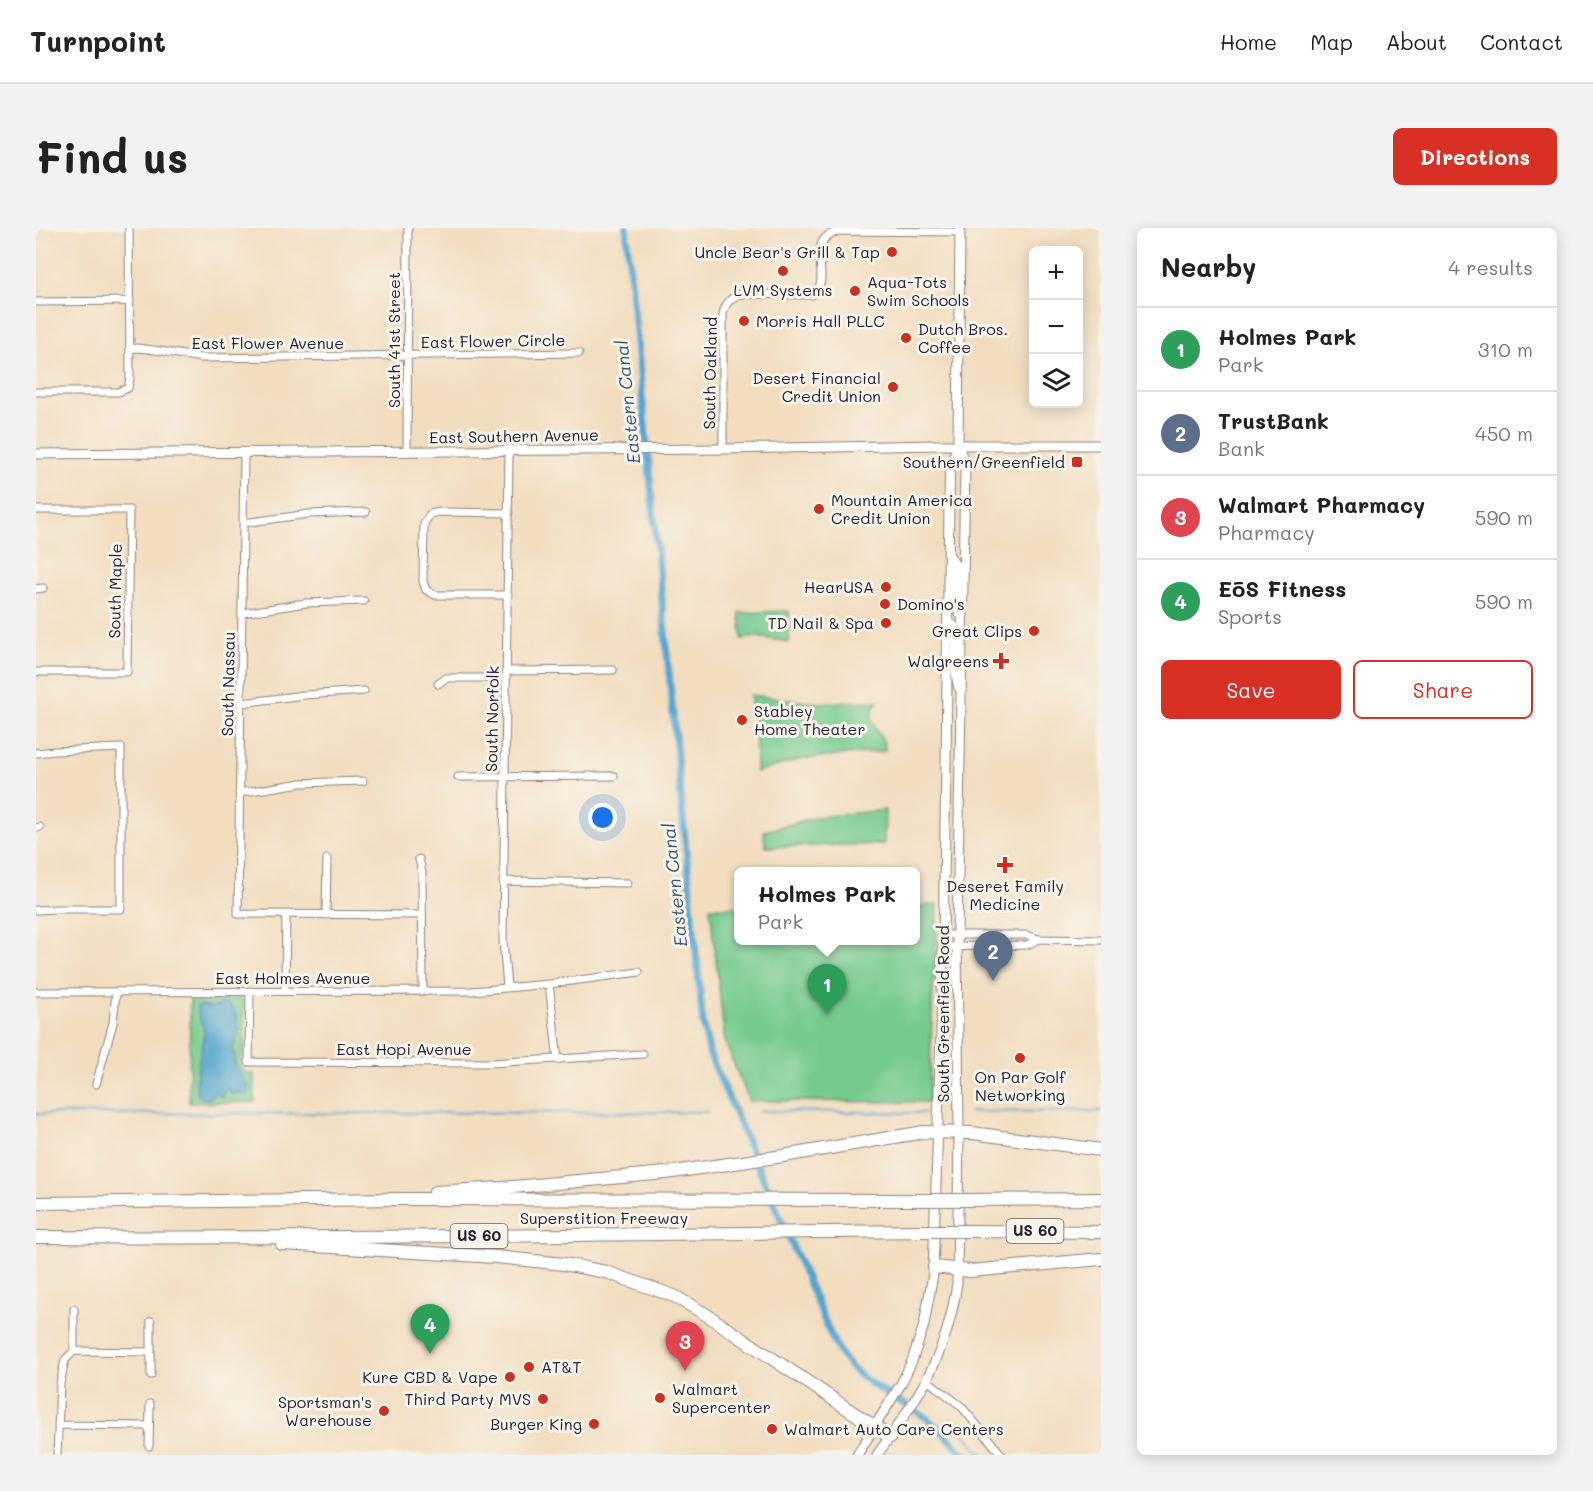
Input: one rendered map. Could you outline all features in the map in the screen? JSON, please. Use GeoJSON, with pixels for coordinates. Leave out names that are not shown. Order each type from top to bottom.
{"type":"FeatureCollection","features":[{"type":"Feature","properties":{"kind":"highway"},"geometry":{"type":"LineString","coordinates":[[402,1199],[434,1192],[580,1182],[722,1166],[924,1132],[972,1133],[1101,1150]]}},
{"type":"Feature","properties":{"kind":"highway","name":"Superstition Freeway"},"geometry":{"type":"LineString","coordinates":[[36,1203],[402,1199],[1101,1199]]}},
{"type":"Feature","properties":{"kind":"highway","name":"Superstition Freeway"},"geometry":{"type":"LineString","coordinates":[[189,1238],[923,1231],[1101,1232]]}},
{"type":"Feature","properties":{"kind":"highway"},"geometry":{"type":"LineString","coordinates":[[36,1237],[189,1238],[496,1257],[564,1264],[606,1272],[652,1287],[683,1301],[717,1321],[890,1437]]}},
{"type":"Feature","properties":{"kind":"highway"},"geometry":{"type":"LineString","coordinates":[[934,1268],[970,1271],[1101,1259]]}},
{"type":"Feature","properties":{"kind":"main road","name":"South Greenfield Road"},"geometry":{"type":"LineString","coordinates":[[876,1455],[918,1396],[936,1362],[946,1337],[954,1302],[957,1270],[959,1133],[957,935],[965,465],[958,445],[960,230]]}},
{"type":"Feature","properties":{"kind":"main road","name":"South Greenfield Road"},"geometry":{"type":"LineString","coordinates":[[858,1455],[901,1384],[916,1352],[931,1294],[934,1268],[943,935],[950,466],[958,445]]}},
{"type":"Feature","properties":{"kind":"main road","name":"East Southern Avenue"},"geometry":{"type":"LineString","coordinates":[[36,454],[958,445],[1101,446]]}},
{"type":"Feature","properties":{"kind":"main road"},"geometry":{"type":"LineString","coordinates":[[948,554],[955,565],[957,608],[958,612],[963,615]]}},
{"type":"Feature","properties":{"kind":"main road"},"geometry":{"type":"LineString","coordinates":[[948,623],[953,625],[955,632],[956,678],[962,696]]}},
{"type":"Feature","properties":{"kind":"street"},"geometry":{"type":"LineString","coordinates":[[36,392],[118,392],[128,388],[130,381],[129,228]]}},
{"type":"Feature","properties":{"kind":"street","name":"South 41st Street"},"geometry":{"type":"LineString","coordinates":[[407,452],[408,228]]}},
{"type":"Feature","properties":{"kind":"street","name":"South Oakland"},"geometry":{"type":"LineString","coordinates":[[723,449],[723,313],[725,305],[730,300],[740,294],[812,295],[820,285],[820,246],[823,239],[831,232],[960,230]]}},
{"type":"Feature","properties":{"kind":"street"},"geometry":{"type":"LineString","coordinates":[[36,302],[130,301]]}},
{"type":"Feature","properties":{"kind":"street","name":"East Flower Avenue"},"geometry":{"type":"LineString","coordinates":[[130,348],[156,349],[181,356],[202,358],[407,356]]}},
{"type":"Feature","properties":{"kind":"street","name":"East Flower Circle"},"geometry":{"type":"LineString","coordinates":[[407,356],[579,353]]}},
{"type":"Feature","properties":{"kind":"street","name":"South Norfolk"},"geometry":{"type":"LineString","coordinates":[[507,987],[503,940],[503,881],[509,450]]}},
{"type":"Feature","properties":{"kind":"street","name":"South Nassau"},"geometry":{"type":"LineString","coordinates":[[244,453],[238,914],[286,914]]}},
{"type":"Feature","properties":{"kind":"street","name":"South Maple"},"geometry":{"type":"LineString","coordinates":[[36,510],[129,510],[127,672],[36,672]]}},
{"type":"Feature","properties":{"kind":"street"},"geometry":{"type":"LineString","coordinates":[[243,523],[309,514],[366,512]]}},
{"type":"Feature","properties":{"kind":"street"},"geometry":{"type":"LineString","coordinates":[[507,595],[435,595],[426,590],[423,581],[424,524],[430,514],[440,512],[509,513]]}},
{"type":"Feature","properties":{"kind":"street"},"geometry":{"type":"LineString","coordinates":[[242,613],[306,603],[364,601]]}},
{"type":"Feature","properties":{"kind":"street"},"geometry":{"type":"LineString","coordinates":[[438,684],[446,678],[613,670]]}},
{"type":"Feature","properties":{"kind":"street"},"geometry":{"type":"LineString","coordinates":[[241,703],[304,695],[364,691]]}},
{"type":"Feature","properties":{"kind":"street"},"geometry":{"type":"LineString","coordinates":[[36,753],[121,748],[121,909],[36,910]]}},
{"type":"Feature","properties":{"kind":"street"},"geometry":{"type":"LineString","coordinates":[[458,777],[614,776]]}},
{"type":"Feature","properties":{"kind":"street"},"geometry":{"type":"LineString","coordinates":[[239,793],[301,783],[363,781]]}},
{"type":"Feature","properties":{"kind":"street"},"geometry":{"type":"LineString","coordinates":[[326,915],[327,859]]}},
{"type":"Feature","properties":{"kind":"street"},"geometry":{"type":"LineString","coordinates":[[419,859],[422,873],[423,991]]}},
{"type":"Feature","properties":{"kind":"street"},"geometry":{"type":"LineString","coordinates":[[503,881],[628,883]]}},
{"type":"Feature","properties":{"kind":"street"},"geometry":{"type":"LineString","coordinates":[[285,991],[286,914],[422,915]]}},
{"type":"Feature","properties":{"kind":"street"},"geometry":{"type":"LineString","coordinates":[[943,935],[1026,935],[1039,939],[1101,940]]}},
{"type":"Feature","properties":{"kind":"street"},"geometry":{"type":"LineString","coordinates":[[942,946],[1027,945],[1039,939]]}},
{"type":"Feature","properties":{"kind":"street","name":"East Holmes Avenue"},"geometry":{"type":"LineString","coordinates":[[36,992],[472,991],[639,972]]}},
{"type":"Feature","properties":{"kind":"street"},"geometry":{"type":"LineString","coordinates":[[549,984],[558,1060]]}},
{"type":"Feature","properties":{"kind":"street","name":"East Hopi Avenue"},"geometry":{"type":"LineString","coordinates":[[250,991],[249,1062],[490,1063],[643,1054]]}},
{"type":"Feature","properties":{"kind":"street"},"geometry":{"type":"LineString","coordinates":[[96,1083],[113,1023],[116,992]]}},
{"type":"Feature","properties":{"kind":"street"},"geometry":{"type":"LineString","coordinates":[[74,1309],[74,1351]]}},
{"type":"Feature","properties":{"kind":"street"},"geometry":{"type":"LineString","coordinates":[[151,1321],[151,1375]]}},
{"type":"Feature","properties":{"kind":"street"},"geometry":{"type":"LineString","coordinates":[[57,1455],[60,1384],[65,1359],[74,1351],[151,1352]]}},
{"type":"Feature","properties":{"kind":"street"},"geometry":{"type":"LineString","coordinates":[[927,1380],[961,1406],[1002,1455]]}},
{"type":"Feature","properties":{"kind":"street"},"geometry":{"type":"LineString","coordinates":[[149,1446],[150,1404]]}},
{"type":"Feature","properties":{"kind":"street"},"geometry":{"type":"LineString","coordinates":[[58,1425],[150,1426]]}},
{"type":"Feature","properties":{"kind":"green space"},"geometry":{"type":"Polygon","coordinates":[[[789,611],[789,642],[757,637],[742,639],[740,613],[789,611]]]}},
{"type":"Feature","properties":{"kind":"green space"},"geometry":{"type":"Polygon","coordinates":[[[750,695],[816,703],[878,701],[872,717],[875,728],[882,738],[885,751],[802,759],[756,772],[756,733],[750,695]]]}},
{"type":"Feature","properties":{"kind":"green space"},"geometry":{"type":"Polygon","coordinates":[[[885,810],[884,844],[765,847],[764,831],[817,817],[885,810]]]}},
{"type":"Feature","properties":{"kind":"green space"},"geometry":{"type":"Polygon","coordinates":[[[937,905],[929,1102],[749,1101],[725,1042],[710,907],[734,907],[734,945],[920,945],[920,906],[937,905]]]}},
{"type":"Feature","properties":{"kind":"green space"},"geometry":{"type":"Polygon","coordinates":[[[190,998],[242,999],[245,1038],[240,1063],[245,1071],[254,1074],[255,1102],[189,1103],[190,998]]]}},
{"type":"Feature","properties":{"kind":"water"},"geometry":{"type":"Polygon","coordinates":[[[224,1002],[232,1007],[236,1016],[238,1035],[233,1048],[234,1062],[249,1090],[248,1093],[239,1092],[232,1095],[228,1088],[225,1089],[223,1097],[215,1092],[211,1098],[204,1099],[199,1096],[196,1080],[204,1039],[203,1026],[197,1007],[201,1005],[214,1008],[224,1002]]]}},
{"type":"Feature","properties":{"kind":"waterway","name":"Eastern Canal"},"geometry":{"type":"LineString","coordinates":[[626,228],[703,1024],[710,1055],[829,1331],[842,1356],[855,1372],[875,1387],[928,1419],[964,1455]]}},
{"type":"Feature","properties":{"kind":"waterway"},"geometry":{"type":"LineString","coordinates":[[760,1111],[925,1113]]}},
{"type":"Feature","properties":{"kind":"waterway"},"geometry":{"type":"LineString","coordinates":[[970,1112],[1101,1111]]}},
{"type":"Feature","properties":{"kind":"waterway"},"geometry":{"type":"LineString","coordinates":[[36,1114],[708,1112]]}},
{"type":"Feature","properties":{"kind":"waterway"},"geometry":{"type":"LineString","coordinates":[[951,1419],[983,1455]]}},
{"type":"Feature","properties":{"kind":"place","name":"Uncle Bear's Grill & Tap"},"geometry":{"type":"Point","coordinates":[892,252]}},
{"type":"Feature","properties":{"kind":"place","name":"LVM Systems"},"geometry":{"type":"Point","coordinates":[783,271]}},
{"type":"Feature","properties":{"kind":"place","name":"Aqua-Tots Swim Schools"},"geometry":{"type":"Point","coordinates":[855,291]}},
{"type":"Feature","properties":{"kind":"place","name":"Morris Hall PLLC"},"geometry":{"type":"Point","coordinates":[744,321]}},
{"type":"Feature","properties":{"kind":"place","name":"Dutch Bros. Coffee"},"geometry":{"type":"Point","coordinates":[906,338]}},
{"type":"Feature","properties":{"kind":"place","name":"Desert Financial Credit Union"},"geometry":{"type":"Point","coordinates":[893,387]}},
{"type":"Feature","properties":{"kind":"place","name":"Southern/Greenfield"},"geometry":{"type":"Point","coordinates":[1077,462]}},
{"type":"Feature","properties":{"kind":"place","name":"Mountain America Credit Union"},"geometry":{"type":"Point","coordinates":[819,509]}},
{"type":"Feature","properties":{"kind":"place","name":"HearUSA"},"geometry":{"type":"Point","coordinates":[886,587]}},
{"type":"Feature","properties":{"kind":"place","name":"Domino's"},"geometry":{"type":"Point","coordinates":[885,604]}},
{"type":"Feature","properties":{"kind":"place","name":"TD Nail & Spa"},"geometry":{"type":"Point","coordinates":[886,623]}},
{"type":"Feature","properties":{"kind":"place","name":"Great Clips"},"geometry":{"type":"Point","coordinates":[1034,631]}},
{"type":"Feature","properties":{"kind":"place","name":"Walgreens"},"geometry":{"type":"Point","coordinates":[1001,661]}},
{"type":"Feature","properties":{"kind":"place","name":"Stabley Home Theater"},"geometry":{"type":"Point","coordinates":[742,720]}},
{"type":"Feature","properties":{"kind":"place","name":"Deseret Family Medicine"},"geometry":{"type":"Point","coordinates":[1005,865]}},
{"type":"Feature","properties":{"kind":"place","name":"TrustBank"},"geometry":{"type":"Point","coordinates":[993,981]}},
{"type":"Feature","properties":{"kind":"place","name":"Holmes Park"},"geometry":{"type":"Point","coordinates":[827,1014]}},
{"type":"Feature","properties":{"kind":"place","name":"On Par Golf Networking"},"geometry":{"type":"Point","coordinates":[1020,1058]}},
{"type":"Feature","properties":{"kind":"place","name":"EōS Fitness"},"geometry":{"type":"Point","coordinates":[430,1354]}},
{"type":"Feature","properties":{"kind":"place","name":"AT&T"},"geometry":{"type":"Point","coordinates":[529,1367]}},
{"type":"Feature","properties":{"kind":"place","name":"Walmart Pharmacy"},"geometry":{"type":"Point","coordinates":[685,1371]}},
{"type":"Feature","properties":{"kind":"place","name":"Kure CBD & Vape"},"geometry":{"type":"Point","coordinates":[510,1377]}},
{"type":"Feature","properties":{"kind":"place","name":"Walmart Supercenter"},"geometry":{"type":"Point","coordinates":[660,1398]}},
{"type":"Feature","properties":{"kind":"place","name":"Third Party MVS"},"geometry":{"type":"Point","coordinates":[543,1399]}},
{"type":"Feature","properties":{"kind":"place","name":"Sportsman's Warehouse"},"geometry":{"type":"Point","coordinates":[384,1411]}},
{"type":"Feature","properties":{"kind":"place","name":"Burger King"},"geometry":{"type":"Point","coordinates":[594,1424]}},
{"type":"Feature","properties":{"kind":"place","name":"Walmart Auto Care Centers"},"geometry":{"type":"Point","coordinates":[772,1429]}}]}
